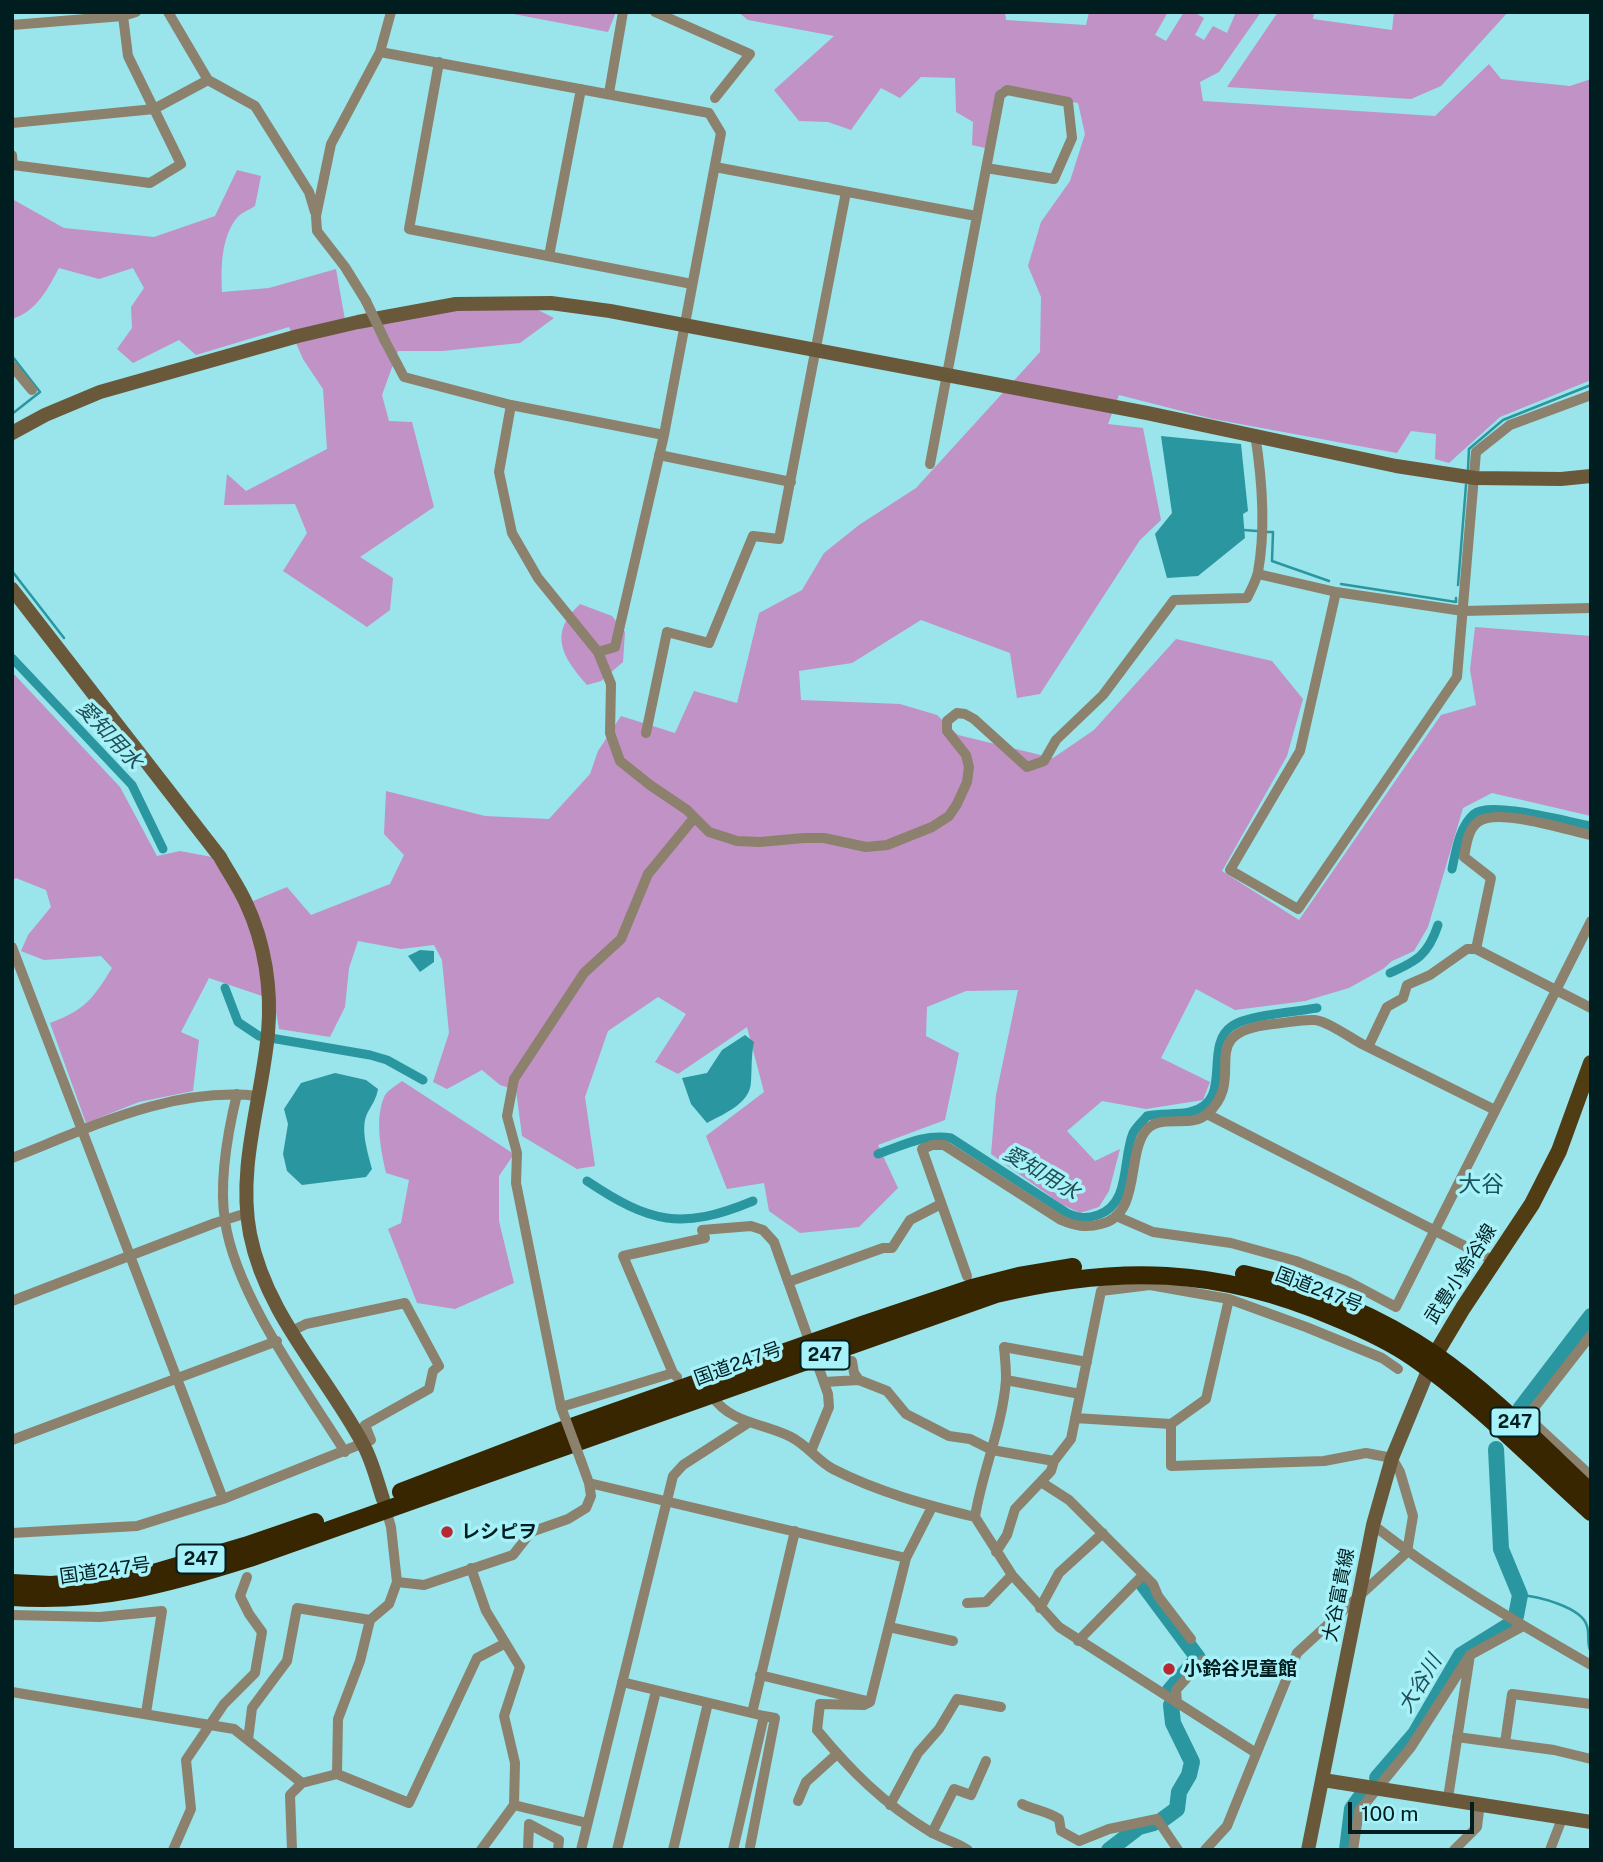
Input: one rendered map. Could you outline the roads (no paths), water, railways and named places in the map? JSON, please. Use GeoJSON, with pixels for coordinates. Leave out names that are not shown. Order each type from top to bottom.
{"type":"FeatureCollection","features":[{"type":"Feature","properties":{"kind":"highway","name":"国道247号"},"geometry":{"type":"LineString","coordinates":[[12,1583],[51,1586],[137,1578],[385,1504],[712,1396],[813,1351],[972,1288],[1019,1276],[1090,1265],[1140,1263],[1196,1266],[1283,1283],[1321,1295],[1363,1314],[1497,1407],[1591,1493]]}},
{"type":"Feature","properties":{"kind":"highway","name":"国道247号"},"geometry":{"type":"LineString","coordinates":[[12,1597],[50,1600],[143,1589],[250,1558],[563,1430],[687,1388],[813,1351]]}},
{"type":"Feature","properties":{"kind":"highway","name":"国道247号"},"geometry":{"type":"LineString","coordinates":[[1432,1362],[1449,1384],[1591,1512]]}},
{"type":"Feature","properties":{"kind":"main road","name":"武豊小鈴谷線"},"geometry":{"type":"LineString","coordinates":[[1432,1362],[1532,1204],[1559,1151],[1591,1063]]}},
{"type":"Feature","properties":{"kind":"street"},"geometry":{"type":"LineString","coordinates":[[12,25],[124,16],[136,12]]}},
{"type":"Feature","properties":{"kind":"street"},"geometry":{"type":"LineString","coordinates":[[168,12],[208,80],[255,106],[309,192],[317,231],[345,267],[366,301],[404,377],[511,405],[663,435]]}},
{"type":"Feature","properties":{"kind":"street"},"geometry":{"type":"LineString","coordinates":[[316,216],[331,144],[380,52],[391,12]]}},
{"type":"Feature","properties":{"kind":"street"},"geometry":{"type":"LineString","coordinates":[[609,93],[623,12]]}},
{"type":"Feature","properties":{"kind":"street"},"geometry":{"type":"LineString","coordinates":[[655,12],[750,54],[715,98]]}},
{"type":"Feature","properties":{"kind":"street"},"geometry":{"type":"LineString","coordinates":[[12,155],[13,165],[150,183],[181,164],[128,56],[124,16]]}},
{"type":"Feature","properties":{"kind":"street"},"geometry":{"type":"LineString","coordinates":[[380,52],[709,113],[721,133],[659,455],[615,647],[598,652]]}},
{"type":"Feature","properties":{"kind":"street"},"geometry":{"type":"LineString","coordinates":[[439,62],[409,229],[692,284]]}},
{"type":"Feature","properties":{"kind":"street"},"geometry":{"type":"LineString","coordinates":[[12,123],[154,109],[208,80]]}},
{"type":"Feature","properties":{"kind":"street"},"geometry":{"type":"LineString","coordinates":[[549,256],[581,89]]}},
{"type":"Feature","properties":{"kind":"street"},"geometry":{"type":"LineString","coordinates":[[930,464],[945,375],[1000,95],[1007,90],[1068,102],[1072,138],[1054,179],[986,168]]}},
{"type":"Feature","properties":{"kind":"street"},"geometry":{"type":"LineString","coordinates":[[715,167],[976,216]]}},
{"type":"Feature","properties":{"kind":"street"},"geometry":{"type":"LineString","coordinates":[[646,733],[667,632],[709,643],[753,536],[779,539],[846,192]]}},
{"type":"Feature","properties":{"kind":"street"},"geometry":{"type":"LineString","coordinates":[[12,433],[44,415],[100,392],[298,336],[456,304],[551,303],[610,311],[1255,434],[1396,466],[1475,478],[1561,479],[1591,476]]}},
{"type":"Feature","properties":{"kind":"street"},"geometry":{"type":"LineString","coordinates":[[12,366],[32,390]]}},
{"type":"Feature","properties":{"kind":"street"},"geometry":{"type":"LineString","coordinates":[[1336,592],[1300,751],[1230,870],[1298,909],[1457,677],[1476,452],[1510,425],[1591,396]]}},
{"type":"Feature","properties":{"kind":"street"},"geometry":{"type":"LineString","coordinates":[[511,405],[499,472],[512,533],[538,578],[598,652],[611,684],[610,733],[620,761],[709,832],[737,841],[824,838],[866,847],[887,845],[932,827],[949,816],[967,782],[969,767],[966,755],[947,731],[947,722],[957,713],[974,719],[1027,767],[1035,766],[1044,761],[1055,740],[1103,695],[1174,600],[1247,598],[1258,574],[1262,524],[1260,465],[1255,434]]}},
{"type":"Feature","properties":{"kind":"street"},"geometry":{"type":"LineString","coordinates":[[659,455],[791,482]]}},
{"type":"Feature","properties":{"kind":"street"},"geometry":{"type":"LineString","coordinates":[[1258,574],[1336,592],[1463,611],[1591,608]]}},
{"type":"Feature","properties":{"kind":"street"},"geometry":{"type":"LineString","coordinates":[[12,589],[220,857],[246,903],[262,949],[269,1001],[267,1039],[246,1172],[247,1213],[258,1265],[290,1332],[363,1445],[391,1527],[397,1582],[389,1604],[370,1620],[360,1661],[338,1719],[337,1774]]}},
{"type":"Feature","properties":{"kind":"street"},"geometry":{"type":"LineString","coordinates":[[1476,949],[1491,878],[1464,857],[1468,836],[1478,822],[1495,816],[1591,835]]}},
{"type":"Feature","properties":{"kind":"street"},"geometry":{"type":"LineString","coordinates":[[397,1582],[424,1585],[513,1555],[531,1532],[568,1519],[586,1508],[591,1496],[589,1483],[561,1407],[516,1183],[517,1153],[507,1116],[514,1079],[584,973],[621,939],[648,874],[694,818]]}},
{"type":"Feature","properties":{"kind":"street"},"geometry":{"type":"LineString","coordinates":[[1116,1216],[1153,1232],[1231,1242],[1296,1261],[1347,1281],[1396,1307],[1591,921]]}},
{"type":"Feature","properties":{"kind":"street"},"geometry":{"type":"LineString","coordinates":[[12,947],[223,1499]]}},
{"type":"Feature","properties":{"kind":"street"},"geometry":{"type":"LineString","coordinates":[[1368,1047],[1387,1007],[1403,998],[1407,985],[1430,975],[1467,949],[1476,949],[1591,1008]]}},
{"type":"Feature","properties":{"kind":"street"},"geometry":{"type":"LineString","coordinates":[[967,1276],[922,1149],[932,1145],[944,1145],[1060,1220],[1076,1227],[1106,1223],[1116,1216],[1128,1197],[1139,1144],[1145,1132],[1151,1125],[1196,1119],[1207,1114],[1224,1091],[1226,1047],[1235,1034],[1248,1027],[1317,1020],[1495,1110]]}},
{"type":"Feature","properties":{"kind":"street"},"geometry":{"type":"LineString","coordinates":[[12,1158],[145,1108],[198,1097],[237,1094],[258,1096]]}},
{"type":"Feature","properties":{"kind":"street"},"geometry":{"type":"LineString","coordinates":[[237,1094],[224,1187],[224,1219],[232,1248],[252,1300],[345,1452]]}},
{"type":"Feature","properties":{"kind":"street"},"geometry":{"type":"LineString","coordinates":[[1207,1114],[1494,1261]]}},
{"type":"Feature","properties":{"kind":"street"},"geometry":{"type":"LineString","coordinates":[[788,1282],[883,1248],[892,1248],[910,1220],[941,1204]]}},
{"type":"Feature","properties":{"kind":"street"},"geometry":{"type":"LineString","coordinates":[[12,1301],[224,1219],[247,1213]]}},
{"type":"Feature","properties":{"kind":"street"},"geometry":{"type":"LineString","coordinates":[[687,1388],[673,1373],[624,1256],[705,1238],[702,1230],[751,1226],[763,1230],[774,1242],[828,1394],[829,1407],[811,1451]]}},
{"type":"Feature","properties":{"kind":"street"},"geometry":{"type":"LineString","coordinates":[[996,1552],[1007,1535],[1015,1510],[1051,1471],[1054,1461],[1070,1439],[1101,1291],[1150,1286],[1229,1299],[1382,1358],[1398,1369]]}},
{"type":"Feature","properties":{"kind":"street"},"geometry":{"type":"LineString","coordinates":[[1075,1418],[1171,1424],[1206,1399],[1229,1299]]}},
{"type":"Feature","properties":{"kind":"street"},"geometry":{"type":"LineString","coordinates":[[12,1533],[137,1526],[223,1499],[363,1445],[371,1440],[365,1426],[429,1389],[433,1371],[439,1366],[405,1303],[306,1324],[290,1332]]}},
{"type":"Feature","properties":{"kind":"street"},"geometry":{"type":"LineString","coordinates":[[1591,1335],[1527,1417],[1591,1476]]}},
{"type":"Feature","properties":{"kind":"street"},"geometry":{"type":"LineString","coordinates":[[12,1440],[276,1341]]}},
{"type":"Feature","properties":{"kind":"street"},"geometry":{"type":"LineString","coordinates":[[1087,1362],[1004,1347],[1006,1380],[975,1517],[1012,1575],[1059,1627],[1256,1753]]}},
{"type":"Feature","properties":{"kind":"street"},"geometry":{"type":"LineString","coordinates":[[852,1360],[854,1373],[859,1380]]}},
{"type":"Feature","properties":{"kind":"street","name":"大谷富貴線"},"geometry":{"type":"LineString","coordinates":[[1308,1850],[1373,1525],[1392,1458],[1432,1362]]}},
{"type":"Feature","properties":{"kind":"street"},"geometry":{"type":"LineString","coordinates":[[561,1407],[673,1373]]}},
{"type":"Feature","properties":{"kind":"street"},"geometry":{"type":"LineString","coordinates":[[824,1382],[859,1380],[887,1391],[906,1414],[949,1436],[970,1439],[992,1450],[1054,1461]]}},
{"type":"Feature","properties":{"kind":"street"},"geometry":{"type":"LineString","coordinates":[[1006,1380],[1080,1394]]}},
{"type":"Feature","properties":{"kind":"street"},"geometry":{"type":"LineString","coordinates":[[712,1396],[719,1406],[748,1423],[790,1436],[830,1468],[886,1492],[975,1517]]}},
{"type":"Feature","properties":{"kind":"street"},"geometry":{"type":"LineString","coordinates":[[581,1850],[673,1476],[683,1465],[748,1423]]}},
{"type":"Feature","properties":{"kind":"street"},"geometry":{"type":"LineString","coordinates":[[1171,1424],[1171,1466],[1324,1461],[1366,1453],[1392,1458],[1400,1472],[1413,1516],[1408,1552],[1297,1653],[1227,1826],[1205,1850]]}},
{"type":"Feature","properties":{"kind":"street"},"geometry":{"type":"LineString","coordinates":[[1041,1482],[1069,1500],[1153,1584],[1158,1596],[1191,1639]]}},
{"type":"Feature","properties":{"kind":"street"},"geometry":{"type":"LineString","coordinates":[[589,1483],[906,1558]]}},
{"type":"Feature","properties":{"kind":"street"},"geometry":{"type":"LineString","coordinates":[[932,1507],[906,1558],[870,1702],[864,1705],[820,1704],[817,1730],[855,1774],[890,1805],[932,1833],[954,1840],[968,1850]]}},
{"type":"Feature","properties":{"kind":"street"},"geometry":{"type":"LineString","coordinates":[[1373,1525],[1408,1552],[1523,1626],[1591,1665]]}},
{"type":"Feature","properties":{"kind":"street"},"geometry":{"type":"LineString","coordinates":[[752,1713],[795,1531]]}},
{"type":"Feature","properties":{"kind":"street"},"geometry":{"type":"LineString","coordinates":[[1040,1608],[1059,1573],[1103,1533]]}},
{"type":"Feature","properties":{"kind":"street"},"geometry":{"type":"LineString","coordinates":[[471,1568],[486,1611],[520,1667],[504,1716],[515,1763],[514,1805],[481,1850]]}},
{"type":"Feature","properties":{"kind":"street"},"geometry":{"type":"LineString","coordinates":[[967,1603],[986,1601],[1012,1575]]}},
{"type":"Feature","properties":{"kind":"street"},"geometry":{"type":"LineString","coordinates":[[1078,1641],[1143,1575]]}},
{"type":"Feature","properties":{"kind":"street"},"geometry":{"type":"LineString","coordinates":[[173,1850],[191,1810],[186,1760],[224,1704],[255,1673],[262,1632],[248,1614],[240,1596],[247,1577]]}},
{"type":"Feature","properties":{"kind":"street"},"geometry":{"type":"LineString","coordinates":[[248,1740],[252,1708],[287,1661],[297,1608],[370,1620]]}},
{"type":"Feature","properties":{"kind":"street"},"geometry":{"type":"LineString","coordinates":[[12,1615],[100,1617],[162,1611],[146,1713]]}},
{"type":"Feature","properties":{"kind":"street"},"geometry":{"type":"LineString","coordinates":[[1353,1850],[1359,1811],[1411,1747],[1470,1655],[1523,1626]]}},
{"type":"Feature","properties":{"kind":"street"},"geometry":{"type":"LineString","coordinates":[[889,1627],[953,1642]]}},
{"type":"Feature","properties":{"kind":"street"},"geometry":{"type":"LineString","coordinates":[[292,1850],[290,1795],[302,1783],[337,1774],[408,1803],[477,1658],[504,1644]]}},
{"type":"Feature","properties":{"kind":"street"},"geometry":{"type":"LineString","coordinates":[[1448,1798],[1470,1655]]}},
{"type":"Feature","properties":{"kind":"street"},"geometry":{"type":"LineString","coordinates":[[1177,1703],[1176,1690],[1203,1660]]}},
{"type":"Feature","properties":{"kind":"street"},"geometry":{"type":"LineString","coordinates":[[760,1675],[870,1702]]}},
{"type":"Feature","properties":{"kind":"street"},"geometry":{"type":"LineString","coordinates":[[622,1682],[775,1718],[750,1847]]}},
{"type":"Feature","properties":{"kind":"street"},"geometry":{"type":"LineString","coordinates":[[617,1850],[656,1691]]}},
{"type":"Feature","properties":{"kind":"street"},"geometry":{"type":"LineString","coordinates":[[12,1692],[234,1729],[302,1783]]}},
{"type":"Feature","properties":{"kind":"street"},"geometry":{"type":"LineString","coordinates":[[1505,1743],[1512,1695],[1591,1704]]}},
{"type":"Feature","properties":{"kind":"street"},"geometry":{"type":"LineString","coordinates":[[890,1805],[918,1753],[939,1729],[957,1699],[1001,1707]]}},
{"type":"Feature","properties":{"kind":"street"},"geometry":{"type":"LineString","coordinates":[[673,1850],[708,1703]]}},
{"type":"Feature","properties":{"kind":"street"},"geometry":{"type":"LineString","coordinates":[[733,1850],[764,1716]]}},
{"type":"Feature","properties":{"kind":"street"},"geometry":{"type":"LineString","coordinates":[[1457,1737],[1591,1759]]}},
{"type":"Feature","properties":{"kind":"street"},"geometry":{"type":"LineString","coordinates":[[797,1801],[806,1782],[837,1754]]}},
{"type":"Feature","properties":{"kind":"street"},"geometry":{"type":"LineString","coordinates":[[932,1833],[954,1789],[971,1795],[986,1761]]}},
{"type":"Feature","properties":{"kind":"street"},"geometry":{"type":"LineString","coordinates":[[1323,1780],[1591,1822]]}},
{"type":"Feature","properties":{"kind":"street"},"geometry":{"type":"LineString","coordinates":[[1454,1850],[1477,1827],[1480,1803]]}},
{"type":"Feature","properties":{"kind":"street"},"geometry":{"type":"LineString","coordinates":[[1022,1804],[1048,1811],[1059,1819],[1061,1831],[1076,1846],[1109,1829],[1157,1819],[1178,1850]]}},
{"type":"Feature","properties":{"kind":"street"},"geometry":{"type":"LineString","coordinates":[[514,1805],[587,1823]]}},
{"type":"Feature","properties":{"kind":"street"},"geometry":{"type":"LineString","coordinates":[[1550,1850],[1563,1816]]}},
{"type":"Feature","properties":{"kind":"street"},"geometry":{"type":"LineString","coordinates":[[528,1850],[529,1824],[559,1840],[558,1850]]}},
{"type":"Feature","properties":{"kind":"water"},"geometry":{"type":"Polygon","coordinates":[[[1161,436],[1241,444],[1248,511],[1243,514],[1245,538],[1198,576],[1167,578],[1155,534],[1172,513],[1161,436]]]}},
{"type":"Feature","properties":{"kind":"water"},"geometry":{"type":"Polygon","coordinates":[[[420,950],[434,951],[434,962],[420,972],[408,956],[420,950]]]}},
{"type":"Feature","properties":{"kind":"water"},"geometry":{"type":"Polygon","coordinates":[[[745,1035],[754,1042],[749,1090],[735,1107],[707,1123],[691,1104],[682,1078],[707,1073],[722,1050],[745,1035]]]}},
{"type":"Feature","properties":{"kind":"water"},"geometry":{"type":"Polygon","coordinates":[[[335,1073],[366,1080],[378,1089],[364,1127],[372,1169],[366,1177],[302,1185],[287,1171],[283,1154],[288,1124],[284,1109],[301,1083],[335,1073]]]}},
{"type":"Feature","properties":{"kind":"waterway"},"geometry":{"type":"LineString","coordinates":[[12,356],[40,392],[12,414]]}},
{"type":"Feature","properties":{"kind":"waterway"},"geometry":{"type":"LineString","coordinates":[[1468,469],[1469,449],[1503,420],[1591,385]]}},
{"type":"Feature","properties":{"kind":"waterway"},"geometry":{"type":"LineString","coordinates":[[1458,585],[1466,485]]}},
{"type":"Feature","properties":{"kind":"waterway"},"geometry":{"type":"LineString","coordinates":[[1244,530],[1257,531]]}},
{"type":"Feature","properties":{"kind":"waterway"},"geometry":{"type":"LineString","coordinates":[[1265,532],[1273,532],[1272,561],[1329,581]]}},
{"type":"Feature","properties":{"kind":"waterway"},"geometry":{"type":"LineString","coordinates":[[12,571],[64,638]]}},
{"type":"Feature","properties":{"kind":"waterway"},"geometry":{"type":"LineString","coordinates":[[1341,584],[1456,602],[1456,598]]}},
{"type":"Feature","properties":{"kind":"waterway","name":"愛知用水"},"geometry":{"type":"LineString","coordinates":[[12,658],[132,785],[163,849]]}},
{"type":"Feature","properties":{"kind":"waterway","name":"愛知用水"},"geometry":{"type":"LineString","coordinates":[[1452,869],[1465,826],[1474,814],[1482,810],[1512,811],[1591,826]]}},
{"type":"Feature","properties":{"kind":"waterway","name":"愛知用水"},"geometry":{"type":"LineString","coordinates":[[1390,973],[1420,956],[1426,950],[1438,925]]}},
{"type":"Feature","properties":{"kind":"waterway","name":"愛知用水"},"geometry":{"type":"LineString","coordinates":[[225,988],[238,1022],[259,1036],[370,1055],[387,1060],[423,1080]]}},
{"type":"Feature","properties":{"kind":"waterway","name":"愛知用水"},"geometry":{"type":"LineString","coordinates":[[878,1154],[932,1137],[951,1138],[1067,1213],[1082,1217],[1098,1215],[1109,1209],[1121,1191],[1133,1133],[1147,1116],[1190,1112],[1203,1106],[1211,1097],[1215,1086],[1219,1046],[1223,1035],[1232,1026],[1260,1017],[1317,1008]]}},
{"type":"Feature","properties":{"kind":"waterway","name":"愛知用水"},"geometry":{"type":"LineString","coordinates":[[587,1181],[629,1206],[667,1218],[706,1216],[753,1201]]}},
{"type":"Feature","properties":{"kind":"waterway","name":"大谷川"},"geometry":{"type":"LineString","coordinates":[[1520,1409],[1591,1316]]}},
{"type":"Feature","properties":{"kind":"waterway","name":"大谷川"},"geometry":{"type":"LineString","coordinates":[[1496,1449],[1501,1549],[1520,1595],[1516,1616]]}},
{"type":"Feature","properties":{"kind":"waterway"},"geometry":{"type":"LineString","coordinates":[[1143,1584],[1198,1658],[1170,1690],[1172,1694]]}},
{"type":"Feature","properties":{"kind":"waterway"},"geometry":{"type":"LineString","coordinates":[[1520,1595],[1547,1600],[1577,1613],[1587,1626],[1591,1652]]}},
{"type":"Feature","properties":{"kind":"waterway","name":"大谷川"},"geometry":{"type":"LineString","coordinates":[[1377,1778],[1415,1734],[1461,1655],[1511,1624]]}},
{"type":"Feature","properties":{"kind":"waterway"},"geometry":{"type":"LineString","coordinates":[[1162,1820],[1177,1809],[1179,1792],[1189,1775],[1192,1762],[1173,1723],[1171,1705]]}},
{"type":"Feature","properties":{"kind":"waterway","name":"大谷川"},"geometry":{"type":"LineString","coordinates":[[1347,1850],[1352,1809],[1362,1795]]}},
{"type":"Feature","properties":{"kind":"waterway"},"geometry":{"type":"LineString","coordinates":[[1109,1850],[1139,1827],[1154,1823]]}},
{"type":"Feature","properties":{"kind":"place","name":"レシピヲ"},"geometry":{"type":"Point","coordinates":[447,1532]}},
{"type":"Feature","properties":{"kind":"place","name":"小鈴谷児童館"},"geometry":{"type":"Point","coordinates":[1169,1669]}},
{"type":"Feature","properties":{"kind":"district","name":"大谷"},"geometry":{"type":"Point","coordinates":[1481,1185]}}]}
